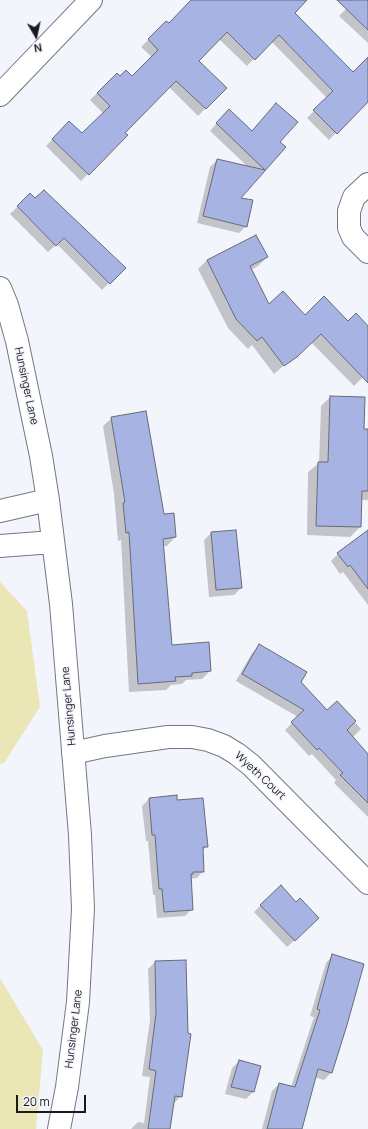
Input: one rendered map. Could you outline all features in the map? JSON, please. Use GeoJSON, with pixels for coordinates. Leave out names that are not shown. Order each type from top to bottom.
{"type":"FeatureCollection","features":[{"type":"Feature","properties":{"kind":"street"},"geometry":{"type":"LineString","coordinates":[[0,95],[91,0]]}},
{"type":"Feature","properties":{"kind":"street"},"geometry":{"type":"LineString","coordinates":[[368,184],[354,197],[349,211],[349,228],[353,237],[368,252]]}},
{"type":"Feature","properties":{"kind":"street","name":"Hunsinger Lane"},"geometry":{"type":"LineString","coordinates":[[0,288],[7,304],[17,341],[41,456],[48,500],[60,604],[80,835],[83,909],[78,1002],[67,1087],[59,1129]]}},
{"type":"Feature","properties":{"kind":"street"},"geometry":{"type":"LineString","coordinates":[[0,511],[48,500]]}},
{"type":"Feature","properties":{"kind":"street"},"geometry":{"type":"LineString","coordinates":[[0,546],[53,542]]}},
{"type":"Feature","properties":{"kind":"street","name":"Wyeth Court"},"geometry":{"type":"LineString","coordinates":[[73,753],[105,746],[168,737],[192,737],[208,740],[224,746],[251,765],[368,883]]}},
{"type":"Feature","properties":{"kind":"shaded area"},"geometry":{"type":"Polygon","coordinates":[[[0,582],[27,611],[40,707],[4,763],[0,764],[0,582]]]}},
{"type":"Feature","properties":{"kind":"shaded area"},"geometry":{"type":"Polygon","coordinates":[[[0,978],[43,1050],[36,1129],[0,1129],[0,978]]]}},
{"type":"Feature","properties":{"kind":"building"},"geometry":{"type":"Polygon","coordinates":[[[191,0],[307,0],[295,13],[353,72],[368,57],[368,102],[337,134],[313,110],[333,91],[279,35],[255,60],[227,32],[199,61],[227,88],[206,109],[176,81],[125,133],[128,135],[89,175],[52,139],[69,121],[82,133],[110,106],[97,93],[117,73],[120,76],[126,70],[132,76],[158,50],[148,39],[166,21],[169,23],[191,0]]]}},
{"type":"Feature","properties":{"kind":"building"},"geometry":{"type":"Polygon","coordinates":[[[337,0],[368,0],[368,30],[337,0]]]}},
{"type":"Feature","properties":{"kind":"building"},"geometry":{"type":"Polygon","coordinates":[[[276,103],[298,122],[280,142],[286,147],[241,198],[253,200],[247,227],[203,216],[217,159],[265,170],[216,123],[229,109],[252,131],[276,103]]]}},
{"type":"Feature","properties":{"kind":"building"},"geometry":{"type":"Polygon","coordinates":[[[44,190],[126,268],[110,284],[64,238],[56,246],[17,206],[30,193],[35,198],[44,190]]]}},
{"type":"Feature","properties":{"kind":"building"},"geometry":{"type":"Polygon","coordinates":[[[256,235],[268,257],[250,266],[269,304],[283,291],[305,315],[324,296],[348,321],[356,313],[368,326],[368,383],[321,334],[297,357],[284,366],[262,337],[257,341],[236,319],[207,260],[256,235]]]}},
{"type":"Feature","properties":{"kind":"building"},"geometry":{"type":"Polygon","coordinates":[[[330,396],[365,397],[364,429],[368,429],[368,491],[362,491],[361,527],[316,526],[318,462],[328,462],[330,396]]]}},
{"type":"Feature","properties":{"kind":"building"},"geometry":{"type":"Polygon","coordinates":[[[146,411],[164,514],[174,513],[176,537],[163,539],[172,645],[209,642],[211,671],[192,673],[192,676],[175,677],[176,681],[138,684],[129,532],[126,533],[123,503],[125,502],[111,417],[146,411]]]}},
{"type":"Feature","properties":{"kind":"building"},"geometry":{"type":"Polygon","coordinates":[[[236,530],[242,588],[216,590],[211,532],[236,530]]]}},
{"type":"Feature","properties":{"kind":"building"},"geometry":{"type":"Polygon","coordinates":[[[368,530],[368,589],[350,565],[348,567],[337,553],[368,530]]]}},
{"type":"Feature","properties":{"kind":"building"},"geometry":{"type":"Polygon","coordinates":[[[259,644],[307,672],[301,682],[327,710],[337,701],[356,721],[347,730],[368,754],[368,803],[340,775],[343,773],[319,748],[317,750],[291,722],[304,710],[242,674],[259,644]]]}},
{"type":"Feature","properties":{"kind":"building"},"geometry":{"type":"Polygon","coordinates":[[[177,795],[177,800],[203,798],[208,847],[203,847],[204,872],[193,872],[193,874],[191,874],[193,910],[164,912],[162,889],[159,889],[155,835],[152,835],[149,798],[177,795]]]}},
{"type":"Feature","properties":{"kind":"building"},"geometry":{"type":"Polygon","coordinates":[[[281,885],[296,902],[300,898],[319,918],[295,941],[260,905],[281,885]]]}},
{"type":"Feature","properties":{"kind":"building"},"geometry":{"type":"Polygon","coordinates":[[[332,954],[364,964],[332,1073],[318,1069],[302,1129],[267,1129],[279,1083],[295,1087],[320,1010],[317,1009],[332,954]]]}},
{"type":"Feature","properties":{"kind":"building"},"geometry":{"type":"Polygon","coordinates":[[[186,960],[188,1033],[191,1034],[182,1097],[175,1096],[170,1129],[148,1129],[156,1071],[149,1069],[156,1013],[155,961],[186,960]]]}},
{"type":"Feature","properties":{"kind":"building"},"geometry":{"type":"Polygon","coordinates":[[[239,1060],[261,1066],[254,1092],[231,1087],[239,1060]]]}}]}
